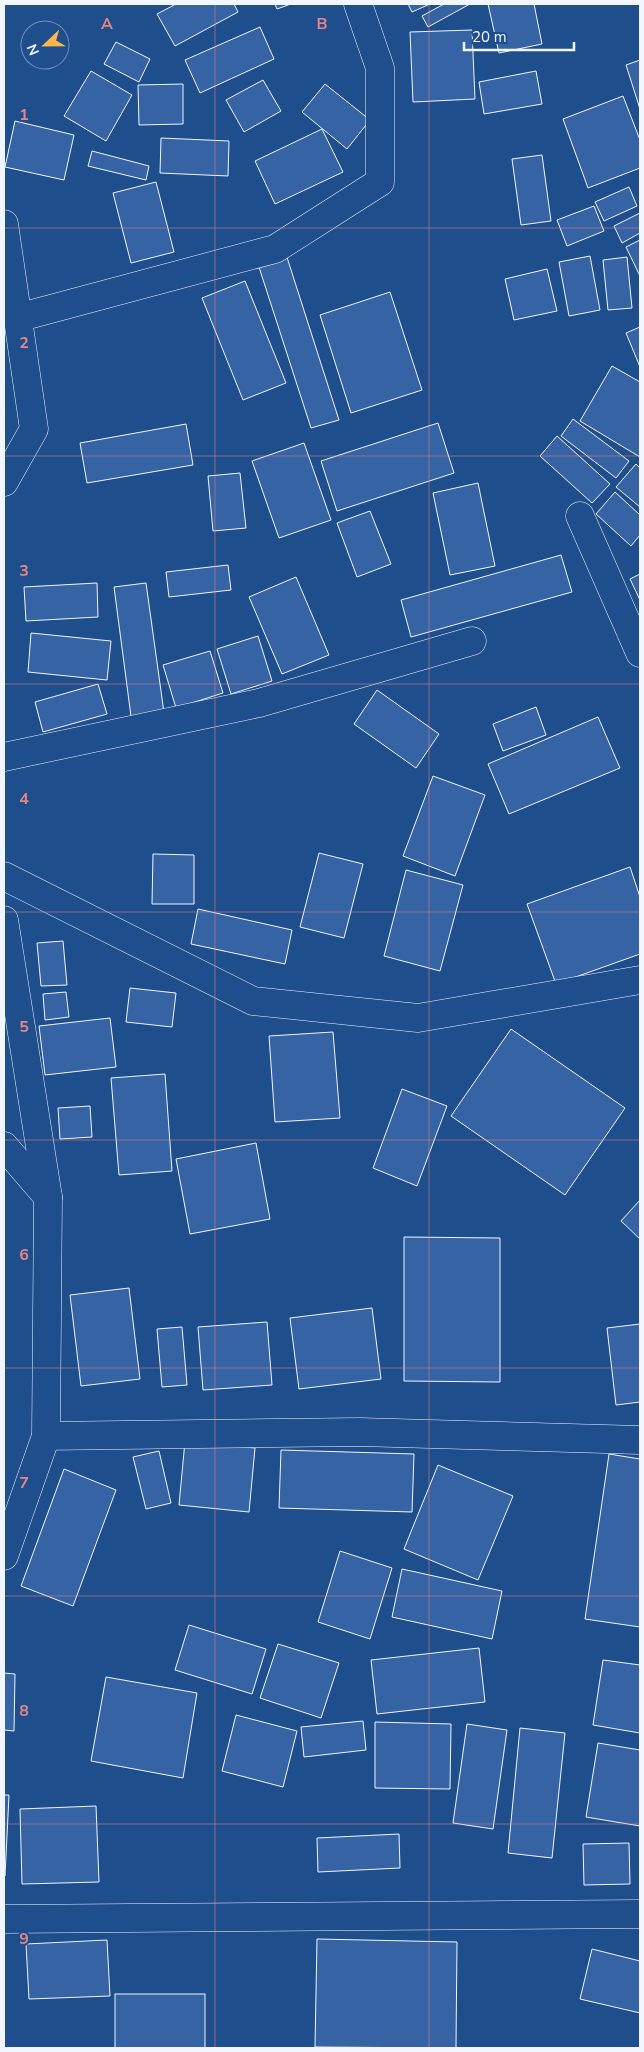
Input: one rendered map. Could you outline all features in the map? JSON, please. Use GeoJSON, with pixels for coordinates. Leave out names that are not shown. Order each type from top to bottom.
{"type":"FeatureCollection","features":[{"type":"Feature","properties":{"kind":"street"},"geometry":{"type":"LineString","coordinates":[[18,318],[274,249],[380,182],[380,68],[358,4]]}},
{"type":"Feature","properties":{"kind":"street"},"geometry":{"type":"LineString","coordinates":[[4,224],[34,429],[4,482]]}},
{"type":"Feature","properties":{"kind":"street"},"geometry":{"type":"LineString","coordinates":[[580,516],[640,654]]}},
{"type":"Feature","properties":{"kind":"street"},"geometry":{"type":"LineString","coordinates":[[4,757],[259,703],[472,641]]}},
{"type":"Feature","properties":{"kind":"street"},"geometry":{"type":"LineString","coordinates":[[4,876],[253,1001],[418,1018],[640,980]]}},
{"type":"Feature","properties":{"kind":"street"},"geometry":{"type":"LineString","coordinates":[[4,920],[48,1197],[46,1436],[4,1556]]}},
{"type":"Feature","properties":{"kind":"street"},"geometry":{"type":"LineString","coordinates":[[4,1146],[48,1197]]}},
{"type":"Feature","properties":{"kind":"street"},"geometry":{"type":"LineString","coordinates":[[46,1436],[359,1432],[640,1440]]}},
{"type":"Feature","properties":{"kind":"street"},"geometry":{"type":"LineString","coordinates":[[4,1919],[640,1914]]}},
{"type":"Feature","properties":{"kind":"building"},"geometry":{"type":"Polygon","coordinates":[[[176,4],[234,4],[238,12],[175,46],[157,14],[176,4]]]}},
{"type":"Feature","properties":{"kind":"building"},"geometry":{"type":"Polygon","coordinates":[[[275,4],[291,4],[277,9],[275,4]]]}},
{"type":"Feature","properties":{"kind":"building"},"geometry":{"type":"Polygon","coordinates":[[[408,4],[430,4],[412,12],[408,4]]]}},
{"type":"Feature","properties":{"kind":"building"},"geometry":{"type":"Polygon","coordinates":[[[444,4],[470,4],[428,27],[422,16],[444,4]]]}},
{"type":"Feature","properties":{"kind":"building"},"geometry":{"type":"Polygon","coordinates":[[[488,4],[534,4],[542,44],[499,53],[488,4]]]}},
{"type":"Feature","properties":{"kind":"building"},"geometry":{"type":"Polygon","coordinates":[[[260,27],[274,59],[200,93],[185,60],[260,27]]]}},
{"type":"Feature","properties":{"kind":"building"},"geometry":{"type":"Polygon","coordinates":[[[472,30],[475,99],[413,102],[410,32],[472,30]]]}},
{"type":"Feature","properties":{"kind":"building"},"geometry":{"type":"Polygon","coordinates":[[[116,42],[150,59],[139,82],[104,64],[116,42]]]}},
{"type":"Feature","properties":{"kind":"building"},"geometry":{"type":"Polygon","coordinates":[[[640,60],[640,109],[626,65],[640,60]]]}},
{"type":"Feature","properties":{"kind":"building"},"geometry":{"type":"Polygon","coordinates":[[[91,71],[132,95],[106,141],[64,116],[91,71]]]}},
{"type":"Feature","properties":{"kind":"building"},"geometry":{"type":"Polygon","coordinates":[[[536,71],[542,104],[484,114],[479,82],[536,71]]]}},
{"type":"Feature","properties":{"kind":"building"},"geometry":{"type":"Polygon","coordinates":[[[263,80],[281,111],[244,132],[226,100],[263,80]]]}},
{"type":"Feature","properties":{"kind":"building"},"geometry":{"type":"Polygon","coordinates":[[[183,84],[183,124],[139,125],[138,85],[183,84]]]}},
{"type":"Feature","properties":{"kind":"building"},"geometry":{"type":"Polygon","coordinates":[[[325,84],[370,120],[347,149],[302,112],[325,84]]]}},
{"type":"Feature","properties":{"kind":"building"},"geometry":{"type":"Polygon","coordinates":[[[623,96],[640,140],[640,168],[588,188],[563,119],[623,96]]]}},
{"type":"Feature","properties":{"kind":"building"},"geometry":{"type":"Polygon","coordinates":[[[15,121],[74,135],[64,180],[5,167],[15,121]]]}},
{"type":"Feature","properties":{"kind":"building"},"geometry":{"type":"Polygon","coordinates":[[[322,129],[343,172],[275,204],[255,161],[322,129]]]}},
{"type":"Feature","properties":{"kind":"building"},"geometry":{"type":"Polygon","coordinates":[[[161,138],[229,141],[228,176],[160,173],[161,138]]]}},
{"type":"Feature","properties":{"kind":"building"},"geometry":{"type":"Polygon","coordinates":[[[92,151],[149,166],[146,180],[88,166],[92,151]]]}},
{"type":"Feature","properties":{"kind":"building"},"geometry":{"type":"Polygon","coordinates":[[[542,155],[551,221],[521,225],[512,159],[542,155]]]}},
{"type":"Feature","properties":{"kind":"building"},"geometry":{"type":"Polygon","coordinates":[[[156,182],[174,252],[131,263],[113,193],[156,182]]]}},
{"type":"Feature","properties":{"kind":"building"},"geometry":{"type":"Polygon","coordinates":[[[629,187],[637,206],[604,221],[595,202],[629,187]]]}},
{"type":"Feature","properties":{"kind":"building"},"geometry":{"type":"Polygon","coordinates":[[[594,206],[604,231],[567,246],[557,220],[594,206]]]}},
{"type":"Feature","properties":{"kind":"building"},"geometry":{"type":"Polygon","coordinates":[[[640,213],[640,233],[622,243],[614,226],[640,213]]]}},
{"type":"Feature","properties":{"kind":"building"},"geometry":{"type":"Polygon","coordinates":[[[640,240],[640,276],[626,247],[640,240]]]}},
{"type":"Feature","properties":{"kind":"building"},"geometry":{"type":"Polygon","coordinates":[[[285,251],[339,420],[311,428],[257,261],[285,251]]]}},
{"type":"Feature","properties":{"kind":"building"},"geometry":{"type":"Polygon","coordinates":[[[590,256],[600,310],[569,316],[559,262],[590,256]]]}},
{"type":"Feature","properties":{"kind":"building"},"geometry":{"type":"Polygon","coordinates":[[[627,257],[632,308],[608,310],[603,260],[627,257]]]}},
{"type":"Feature","properties":{"kind":"building"},"geometry":{"type":"Polygon","coordinates":[[[547,269],[557,311],[514,320],[505,279],[547,269]]]}},
{"type":"Feature","properties":{"kind":"building"},"geometry":{"type":"Polygon","coordinates":[[[245,281],[286,383],[243,400],[202,298],[245,281]]]}},
{"type":"Feature","properties":{"kind":"building"},"geometry":{"type":"Polygon","coordinates":[[[390,292],[422,390],[351,413],[320,315],[390,292]]]}},
{"type":"Feature","properties":{"kind":"building"},"geometry":{"type":"Polygon","coordinates":[[[640,327],[640,367],[626,333],[640,327]]]}},
{"type":"Feature","properties":{"kind":"building"},"geometry":{"type":"Polygon","coordinates":[[[612,366],[640,382],[640,457],[580,421],[612,366]]]}},
{"type":"Feature","properties":{"kind":"building"},"geometry":{"type":"Polygon","coordinates":[[[573,419],[629,461],[616,478],[561,436],[573,419]]]}},
{"type":"Feature","properties":{"kind":"building"},"geometry":{"type":"Polygon","coordinates":[[[438,423],[454,473],[337,511],[321,461],[438,423]]]}},
{"type":"Feature","properties":{"kind":"building"},"geometry":{"type":"Polygon","coordinates":[[[186,424],[193,465],[87,483],[80,443],[186,424]]]}},
{"type":"Feature","properties":{"kind":"building"},"geometry":{"type":"Polygon","coordinates":[[[557,436],[610,484],[592,503],[540,456],[557,436]]]}},
{"type":"Feature","properties":{"kind":"building"},"geometry":{"type":"Polygon","coordinates":[[[304,443],[331,520],[279,538],[252,461],[304,443]]]}},
{"type":"Feature","properties":{"kind":"building"},"geometry":{"type":"Polygon","coordinates":[[[636,464],[640,468],[640,507],[616,487],[636,464]]]}},
{"type":"Feature","properties":{"kind":"building"},"geometry":{"type":"Polygon","coordinates":[[[240,473],[246,528],[213,531],[208,476],[240,473]]]}},
{"type":"Feature","properties":{"kind":"building"},"geometry":{"type":"Polygon","coordinates":[[[478,483],[495,566],[450,575],[433,493],[478,483]]]}},
{"type":"Feature","properties":{"kind":"building"},"geometry":{"type":"Polygon","coordinates":[[[615,492],[640,515],[640,535],[631,546],[596,514],[615,492]]]}},
{"type":"Feature","properties":{"kind":"building"},"geometry":{"type":"Polygon","coordinates":[[[370,511],[391,564],[357,577],[337,523],[370,511]]]}},
{"type":"Feature","properties":{"kind":"building"},"geometry":{"type":"Polygon","coordinates":[[[561,555],[572,592],[411,637],[401,600],[561,555]]]}},
{"type":"Feature","properties":{"kind":"building"},"geometry":{"type":"Polygon","coordinates":[[[228,565],[231,590],[169,597],[166,572],[228,565]]]}},
{"type":"Feature","properties":{"kind":"building"},"geometry":{"type":"Polygon","coordinates":[[[640,574],[640,600],[630,579],[640,574]]]}},
{"type":"Feature","properties":{"kind":"building"},"geometry":{"type":"Polygon","coordinates":[[[296,577],[329,655],[282,674],[249,597],[296,577]]]}},
{"type":"Feature","properties":{"kind":"building"},"geometry":{"type":"Polygon","coordinates":[[[97,583],[98,617],[26,621],[24,587],[97,583]]]}},
{"type":"Feature","properties":{"kind":"building"},"geometry":{"type":"Polygon","coordinates":[[[146,583],[165,720],[132,724],[114,587],[146,583]]]}},
{"type":"Feature","properties":{"kind":"building"},"geometry":{"type":"Polygon","coordinates":[[[31,633],[111,641],[107,680],[28,672],[31,633]]]}},
{"type":"Feature","properties":{"kind":"building"},"geometry":{"type":"Polygon","coordinates":[[[258,636],[272,681],[231,694],[217,649],[258,636]]]}},
{"type":"Feature","properties":{"kind":"building"},"geometry":{"type":"Polygon","coordinates":[[[210,651],[223,693],[176,708],[163,665],[210,651]]]}},
{"type":"Feature","properties":{"kind":"building"},"geometry":{"type":"Polygon","coordinates":[[[98,684],[107,714],[43,732],[35,702],[98,684]]]}},
{"type":"Feature","properties":{"kind":"building"},"geometry":{"type":"Polygon","coordinates":[[[377,690],[439,734],[416,768],[354,724],[377,690]]]}},
{"type":"Feature","properties":{"kind":"building"},"geometry":{"type":"Polygon","coordinates":[[[536,707],[546,735],[503,751],[493,724],[536,707]]]}},
{"type":"Feature","properties":{"kind":"building"},"geometry":{"type":"Polygon","coordinates":[[[598,717],[620,768],[509,814],[488,764],[598,717]]]}},
{"type":"Feature","properties":{"kind":"building"},"geometry":{"type":"Polygon","coordinates":[[[433,776],[485,795],[455,876],[403,856],[433,776]]]}},
{"type":"Feature","properties":{"kind":"building"},"geometry":{"type":"Polygon","coordinates":[[[319,853],[363,864],[344,938],[300,927],[319,853]]]}},
{"type":"Feature","properties":{"kind":"building"},"geometry":{"type":"Polygon","coordinates":[[[153,854],[194,855],[194,904],[152,904],[153,854]]]}},
{"type":"Feature","properties":{"kind":"building"},"geometry":{"type":"Polygon","coordinates":[[[630,867],[640,897],[640,954],[556,984],[527,904],[630,867]]]}},
{"type":"Feature","properties":{"kind":"building"},"geometry":{"type":"Polygon","coordinates":[[[406,870],[463,885],[440,971],[384,956],[406,870]]]}},
{"type":"Feature","properties":{"kind":"building"},"geometry":{"type":"Polygon","coordinates":[[[198,909],[292,930],[285,964],[191,944],[198,909]]]}},
{"type":"Feature","properties":{"kind":"building"},"geometry":{"type":"Polygon","coordinates":[[[63,941],[67,985],[41,986],[37,943],[63,941]]]}},
{"type":"Feature","properties":{"kind":"building"},"geometry":{"type":"Polygon","coordinates":[[[130,988],[176,993],[172,1027],[126,1022],[130,988]]]}},
{"type":"Feature","properties":{"kind":"building"},"geometry":{"type":"Polygon","coordinates":[[[66,992],[69,1017],[45,1020],[43,994],[66,992]]]}},
{"type":"Feature","properties":{"kind":"building"},"geometry":{"type":"Polygon","coordinates":[[[110,1018],[116,1067],[45,1075],[39,1026],[110,1018]]]}},
{"type":"Feature","properties":{"kind":"building"},"geometry":{"type":"Polygon","coordinates":[[[511,1029],[625,1108],[565,1195],[451,1116],[511,1029]]]}},
{"type":"Feature","properties":{"kind":"building"},"geometry":{"type":"Polygon","coordinates":[[[333,1032],[340,1118],[275,1122],[269,1036],[333,1032]]]}},
{"type":"Feature","properties":{"kind":"building"},"geometry":{"type":"Polygon","coordinates":[[[165,1074],[172,1171],[119,1175],[111,1078],[165,1074]]]}},
{"type":"Feature","properties":{"kind":"building"},"geometry":{"type":"Polygon","coordinates":[[[402,1089],[447,1106],[417,1186],[373,1168],[402,1089]]]}},
{"type":"Feature","properties":{"kind":"building"},"geometry":{"type":"Polygon","coordinates":[[[90,1106],[92,1137],[60,1139],[58,1108],[90,1106]]]}},
{"type":"Feature","properties":{"kind":"building"},"geometry":{"type":"Polygon","coordinates":[[[256,1143],[270,1219],[190,1234],[176,1159],[256,1143]]]}},
{"type":"Feature","properties":{"kind":"building"},"geometry":{"type":"Polygon","coordinates":[[[640,1200],[640,1239],[621,1221],[640,1200]]]}},
{"type":"Feature","properties":{"kind":"building"},"geometry":{"type":"Polygon","coordinates":[[[404,1237],[500,1238],[500,1382],[404,1381],[404,1237]]]}},
{"type":"Feature","properties":{"kind":"building"},"geometry":{"type":"Polygon","coordinates":[[[129,1288],[140,1379],[81,1386],[70,1295],[129,1288]]]}},
{"type":"Feature","properties":{"kind":"building"},"geometry":{"type":"Polygon","coordinates":[[[372,1308],[381,1379],[299,1389],[290,1318],[372,1308]]]}},
{"type":"Feature","properties":{"kind":"building"},"geometry":{"type":"Polygon","coordinates":[[[267,1322],[272,1385],[203,1390],[198,1327],[267,1322]]]}},
{"type":"Feature","properties":{"kind":"building"},"geometry":{"type":"Polygon","coordinates":[[[640,1324],[640,1402],[616,1405],[607,1328],[640,1324]]]}},
{"type":"Feature","properties":{"kind":"building"},"geometry":{"type":"Polygon","coordinates":[[[182,1327],[187,1385],[162,1387],[157,1329],[182,1327]]]}},
{"type":"Feature","properties":{"kind":"building"},"geometry":{"type":"Polygon","coordinates":[[[185,1441],[255,1448],[249,1512],[179,1505],[185,1441]]]}},
{"type":"Feature","properties":{"kind":"building"},"geometry":{"type":"Polygon","coordinates":[[[281,1450],[414,1454],[412,1512],[279,1508],[281,1450]]]}},
{"type":"Feature","properties":{"kind":"building"},"geometry":{"type":"Polygon","coordinates":[[[159,1451],[171,1503],[146,1509],[133,1457],[159,1451]]]}},
{"type":"Feature","properties":{"kind":"building"},"geometry":{"type":"Polygon","coordinates":[[[609,1454],[640,1459],[640,1627],[585,1619],[609,1454]]]}},
{"type":"Feature","properties":{"kind":"building"},"geometry":{"type":"Polygon","coordinates":[[[438,1465],[513,1496],[478,1580],[404,1549],[438,1465]]]}},
{"type":"Feature","properties":{"kind":"building"},"geometry":{"type":"Polygon","coordinates":[[[64,1469],[116,1490],[73,1606],[21,1586],[64,1469]]]}},
{"type":"Feature","properties":{"kind":"building"},"geometry":{"type":"Polygon","coordinates":[[[340,1551],[392,1568],[370,1639],[318,1622],[340,1551]]]}},
{"type":"Feature","properties":{"kind":"building"},"geometry":{"type":"Polygon","coordinates":[[[402,1569],[502,1591],[492,1639],[392,1617],[402,1569]]]}},
{"type":"Feature","properties":{"kind":"building"},"geometry":{"type":"Polygon","coordinates":[[[189,1625],[266,1649],[252,1694],[175,1670],[189,1625]]]}},
{"type":"Feature","properties":{"kind":"building"},"geometry":{"type":"Polygon","coordinates":[[[278,1644],[339,1663],[321,1718],[260,1698],[278,1644]]]}},
{"type":"Feature","properties":{"kind":"building"},"geometry":{"type":"Polygon","coordinates":[[[479,1648],[485,1702],[377,1714],[371,1660],[479,1648]]]}},
{"type":"Feature","properties":{"kind":"building"},"geometry":{"type":"Polygon","coordinates":[[[603,1660],[640,1665],[640,1733],[593,1725],[603,1660]]]}},
{"type":"Feature","properties":{"kind":"building"},"geometry":{"type":"Polygon","coordinates":[[[4,1673],[15,1674],[14,1731],[4,1730],[4,1673]]]}},
{"type":"Feature","properties":{"kind":"building"},"geometry":{"type":"Polygon","coordinates":[[[106,1677],[197,1693],[183,1778],[91,1761],[106,1677]]]}},
{"type":"Feature","properties":{"kind":"building"},"geometry":{"type":"Polygon","coordinates":[[[236,1715],[297,1731],[283,1787],[222,1771],[236,1715]]]}},
{"type":"Feature","properties":{"kind":"building"},"geometry":{"type":"Polygon","coordinates":[[[363,1721],[366,1750],[304,1757],[301,1727],[363,1721]]]}},
{"type":"Feature","properties":{"kind":"building"},"geometry":{"type":"Polygon","coordinates":[[[375,1722],[451,1724],[450,1789],[375,1788],[375,1722]]]}},
{"type":"Feature","properties":{"kind":"building"},"geometry":{"type":"Polygon","coordinates":[[[467,1724],[507,1730],[493,1829],[453,1823],[467,1724]]]}},
{"type":"Feature","properties":{"kind":"building"},"geometry":{"type":"Polygon","coordinates":[[[520,1728],[565,1733],[552,1858],[508,1853],[520,1728]]]}},
{"type":"Feature","properties":{"kind":"building"},"geometry":{"type":"Polygon","coordinates":[[[598,1743],[640,1750],[640,1826],[586,1817],[598,1743]]]}},
{"type":"Feature","properties":{"kind":"building"},"geometry":{"type":"Polygon","coordinates":[[[4,1795],[9,1795],[5,1876],[4,1876],[4,1795]]]}},
{"type":"Feature","properties":{"kind":"building"},"geometry":{"type":"Polygon","coordinates":[[[96,1806],[99,1882],[22,1884],[20,1809],[96,1806]]]}},
{"type":"Feature","properties":{"kind":"building"},"geometry":{"type":"Polygon","coordinates":[[[399,1834],[400,1868],[318,1872],[317,1838],[399,1834]]]}},
{"type":"Feature","properties":{"kind":"building"},"geometry":{"type":"Polygon","coordinates":[[[629,1843],[630,1884],[584,1885],[583,1844],[629,1843]]]}},
{"type":"Feature","properties":{"kind":"building"},"geometry":{"type":"Polygon","coordinates":[[[317,1939],[457,1942],[456,2048],[315,2047],[317,1939]]]}},
{"type":"Feature","properties":{"kind":"building"},"geometry":{"type":"Polygon","coordinates":[[[107,1940],[110,1996],[29,1999],[26,1944],[107,1940]]]}},
{"type":"Feature","properties":{"kind":"building"},"geometry":{"type":"Polygon","coordinates":[[[592,1949],[640,1961],[640,2013],[580,1999],[592,1949]]]}},
{"type":"Feature","properties":{"kind":"building"},"geometry":{"type":"Polygon","coordinates":[[[115,1994],[205,1994],[205,2048],[115,2048],[115,1994]]]}}]}
